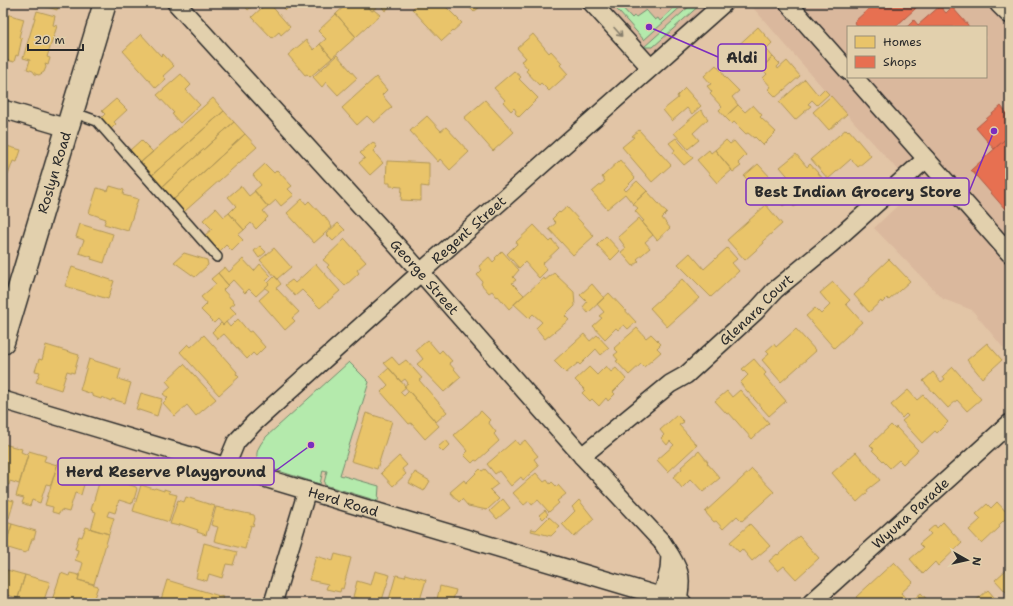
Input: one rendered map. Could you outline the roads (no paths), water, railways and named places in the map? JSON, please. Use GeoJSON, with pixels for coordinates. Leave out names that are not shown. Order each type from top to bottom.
{"type":"FeatureCollection","features":[{"type":"Feature","properties":{"kind":"street","name":"Roslyn Road"},"geometry":{"type":"LineString","coordinates":[[3,342],[105,3]]}},
{"type":"Feature","properties":{"kind":"street","name":"George Street"},"geometry":{"type":"LineString","coordinates":[[176,3],[421,272],[582,456],[662,542],[670,554],[679,574],[675,600]]}},
{"type":"Feature","properties":{"kind":"street"},"geometry":{"type":"LineString","coordinates":[[592,3],[650,68]]}},
{"type":"Feature","properties":{"kind":"street","name":"Regent Street"},"geometry":{"type":"LineString","coordinates":[[226,466],[236,442],[254,423],[421,272],[724,3]]}},
{"type":"Feature","properties":{"kind":"street"},"geometry":{"type":"LineString","coordinates":[[788,3],[847,70]]}},
{"type":"Feature","properties":{"kind":"street"},"geometry":{"type":"LineString","coordinates":[[1001,3],[1010,12]]}},
{"type":"Feature","properties":{"kind":"street"},"geometry":{"type":"LineString","coordinates":[[855,78],[1010,254]]}},
{"type":"Feature","properties":{"kind":"street"},"geometry":{"type":"LineString","coordinates":[[3,109],[70,120]]}},
{"type":"Feature","properties":{"kind":"street","name":"Glenara Court"},"geometry":{"type":"LineString","coordinates":[[582,456],[670,384],[686,375],[756,311],[774,290],[831,244],[926,160]]}},
{"type":"Feature","properties":{"kind":"street","name":"Herd Road"},"geometry":{"type":"LineString","coordinates":[[3,400],[675,600]]}},
{"type":"Feature","properties":{"kind":"street","name":"Wyuna Parade"},"geometry":{"type":"LineString","coordinates":[[811,603],[1010,423]]}},
{"type":"Feature","properties":{"kind":"street"},"geometry":{"type":"LineString","coordinates":[[273,603],[307,490]]}},
{"type":"Feature","properties":{"kind":"lane"},"geometry":{"type":"LineString","coordinates":[[70,120],[97,121],[217,258]]}},
{"type":"Feature","properties":{"kind":"place","name":"Aldi"},"geometry":{"type":"Point","coordinates":[649,27]}},
{"type":"Feature","properties":{"kind":"place","name":"Best Indian Grocery Store"},"geometry":{"type":"Point","coordinates":[994,131]}},
{"type":"Feature","properties":{"kind":"place","name":"Herd Reserve Playground"},"geometry":{"type":"Point","coordinates":[311,445]}}]}
